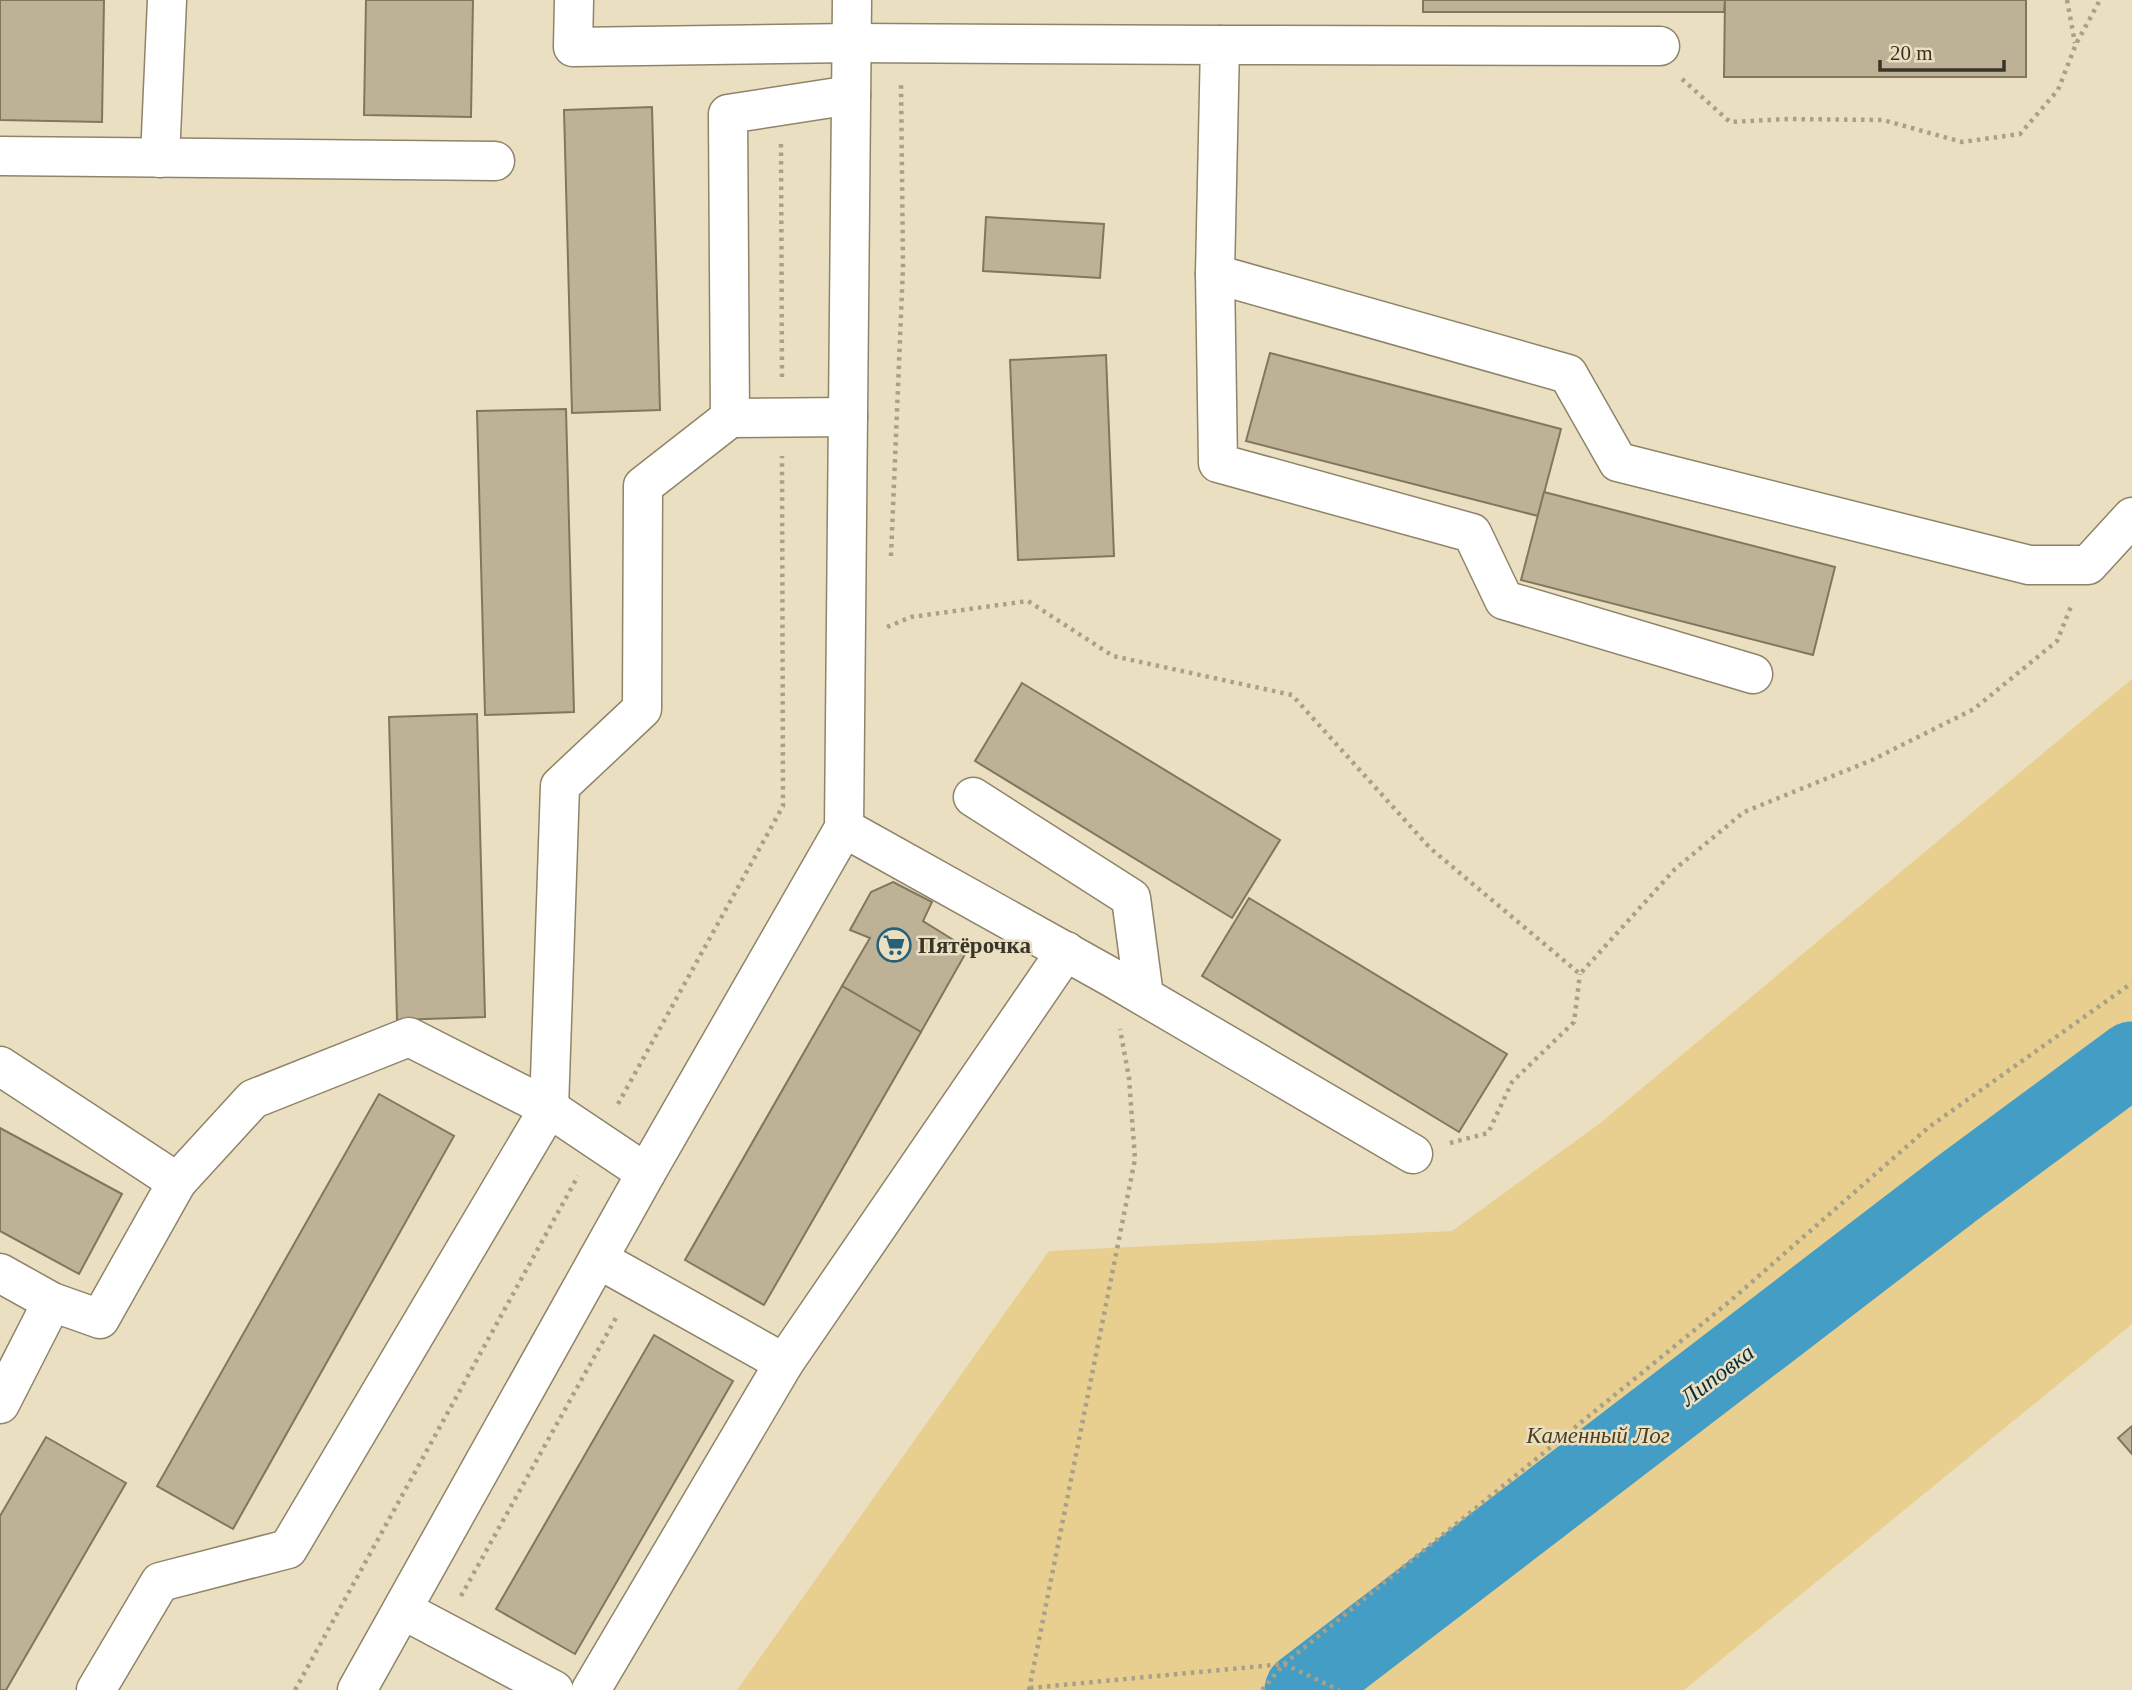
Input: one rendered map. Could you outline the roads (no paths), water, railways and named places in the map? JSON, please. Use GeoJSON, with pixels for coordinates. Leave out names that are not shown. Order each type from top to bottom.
{"type":"FeatureCollection","features":[{"type":"Feature","properties":{"kind":"street"},"geometry":{"type":"LineString","coordinates":[[160,158],[167,0]]}},
{"type":"Feature","properties":{"kind":"street"},"geometry":{"type":"LineString","coordinates":[[574,0],[573,47],[852,43],[1660,46]]}},
{"type":"Feature","properties":{"kind":"street"},"geometry":{"type":"LineString","coordinates":[[357,1690],[646,1173],[844,828],[852,0]]}},
{"type":"Feature","properties":{"kind":"street"},"geometry":{"type":"LineString","coordinates":[[1220,46],[1214,274],[1218,463],[1472,533],[1504,600],[1753,674]]}},
{"type":"Feature","properties":{"kind":"street"},"geometry":{"type":"LineString","coordinates":[[730,418],[728,114],[851,95]]}},
{"type":"Feature","properties":{"kind":"street"},"geometry":{"type":"LineString","coordinates":[[0,156],[495,161]]}},
{"type":"Feature","properties":{"kind":"street"},"geometry":{"type":"LineString","coordinates":[[1214,274],[1568,374],[1619,462],[2029,565],[2088,565],[2132,517]]}},
{"type":"Feature","properties":{"kind":"street"},"geometry":{"type":"LineString","coordinates":[[96,1690],[160,1582],[288,1549],[549,1108],[560,786],[642,709],[643,486],[730,418],[848,417]]}},
{"type":"Feature","properties":{"kind":"street"},"geometry":{"type":"LineString","coordinates":[[973,797],[1131,898],[1144,996]]}},
{"type":"Feature","properties":{"kind":"street"},"geometry":{"type":"LineString","coordinates":[[844,828],[1111,976],[1413,1154]]}},
{"type":"Feature","properties":{"kind":"street"},"geometry":{"type":"LineString","coordinates":[[591,1690],[784,1363],[1066,951]]}},
{"type":"Feature","properties":{"kind":"street"},"geometry":{"type":"LineString","coordinates":[[0,1273],[52,1302],[100,1319],[177,1182],[253,1099],[409,1037],[549,1108],[646,1173]]}},
{"type":"Feature","properties":{"kind":"street"},"geometry":{"type":"LineString","coordinates":[[0,1066],[177,1182]]}},
{"type":"Feature","properties":{"kind":"street"},"geometry":{"type":"LineString","coordinates":[[598,1259],[784,1363]]}},
{"type":"Feature","properties":{"kind":"street"},"geometry":{"type":"LineString","coordinates":[[0,1404],[52,1302]]}},
{"type":"Feature","properties":{"kind":"street"},"geometry":{"type":"LineString","coordinates":[[403,1610],[554,1690]]}},
{"type":"Feature","properties":{"kind":"waterway","name":"Липовка"},"geometry":{"type":"LineString","coordinates":[[1302,1690],[1960,1186],[2132,1059]]}},
{"type":"Feature","properties":{"kind":"place","name":"Пятёрочка"},"geometry":{"type":"Point","coordinates":[894,945]}},
{"type":"Feature","properties":{"kind":"park label","name":"Каменный Лог"},"geometry":{"type":"Point","coordinates":[1598,1435]}}]}
